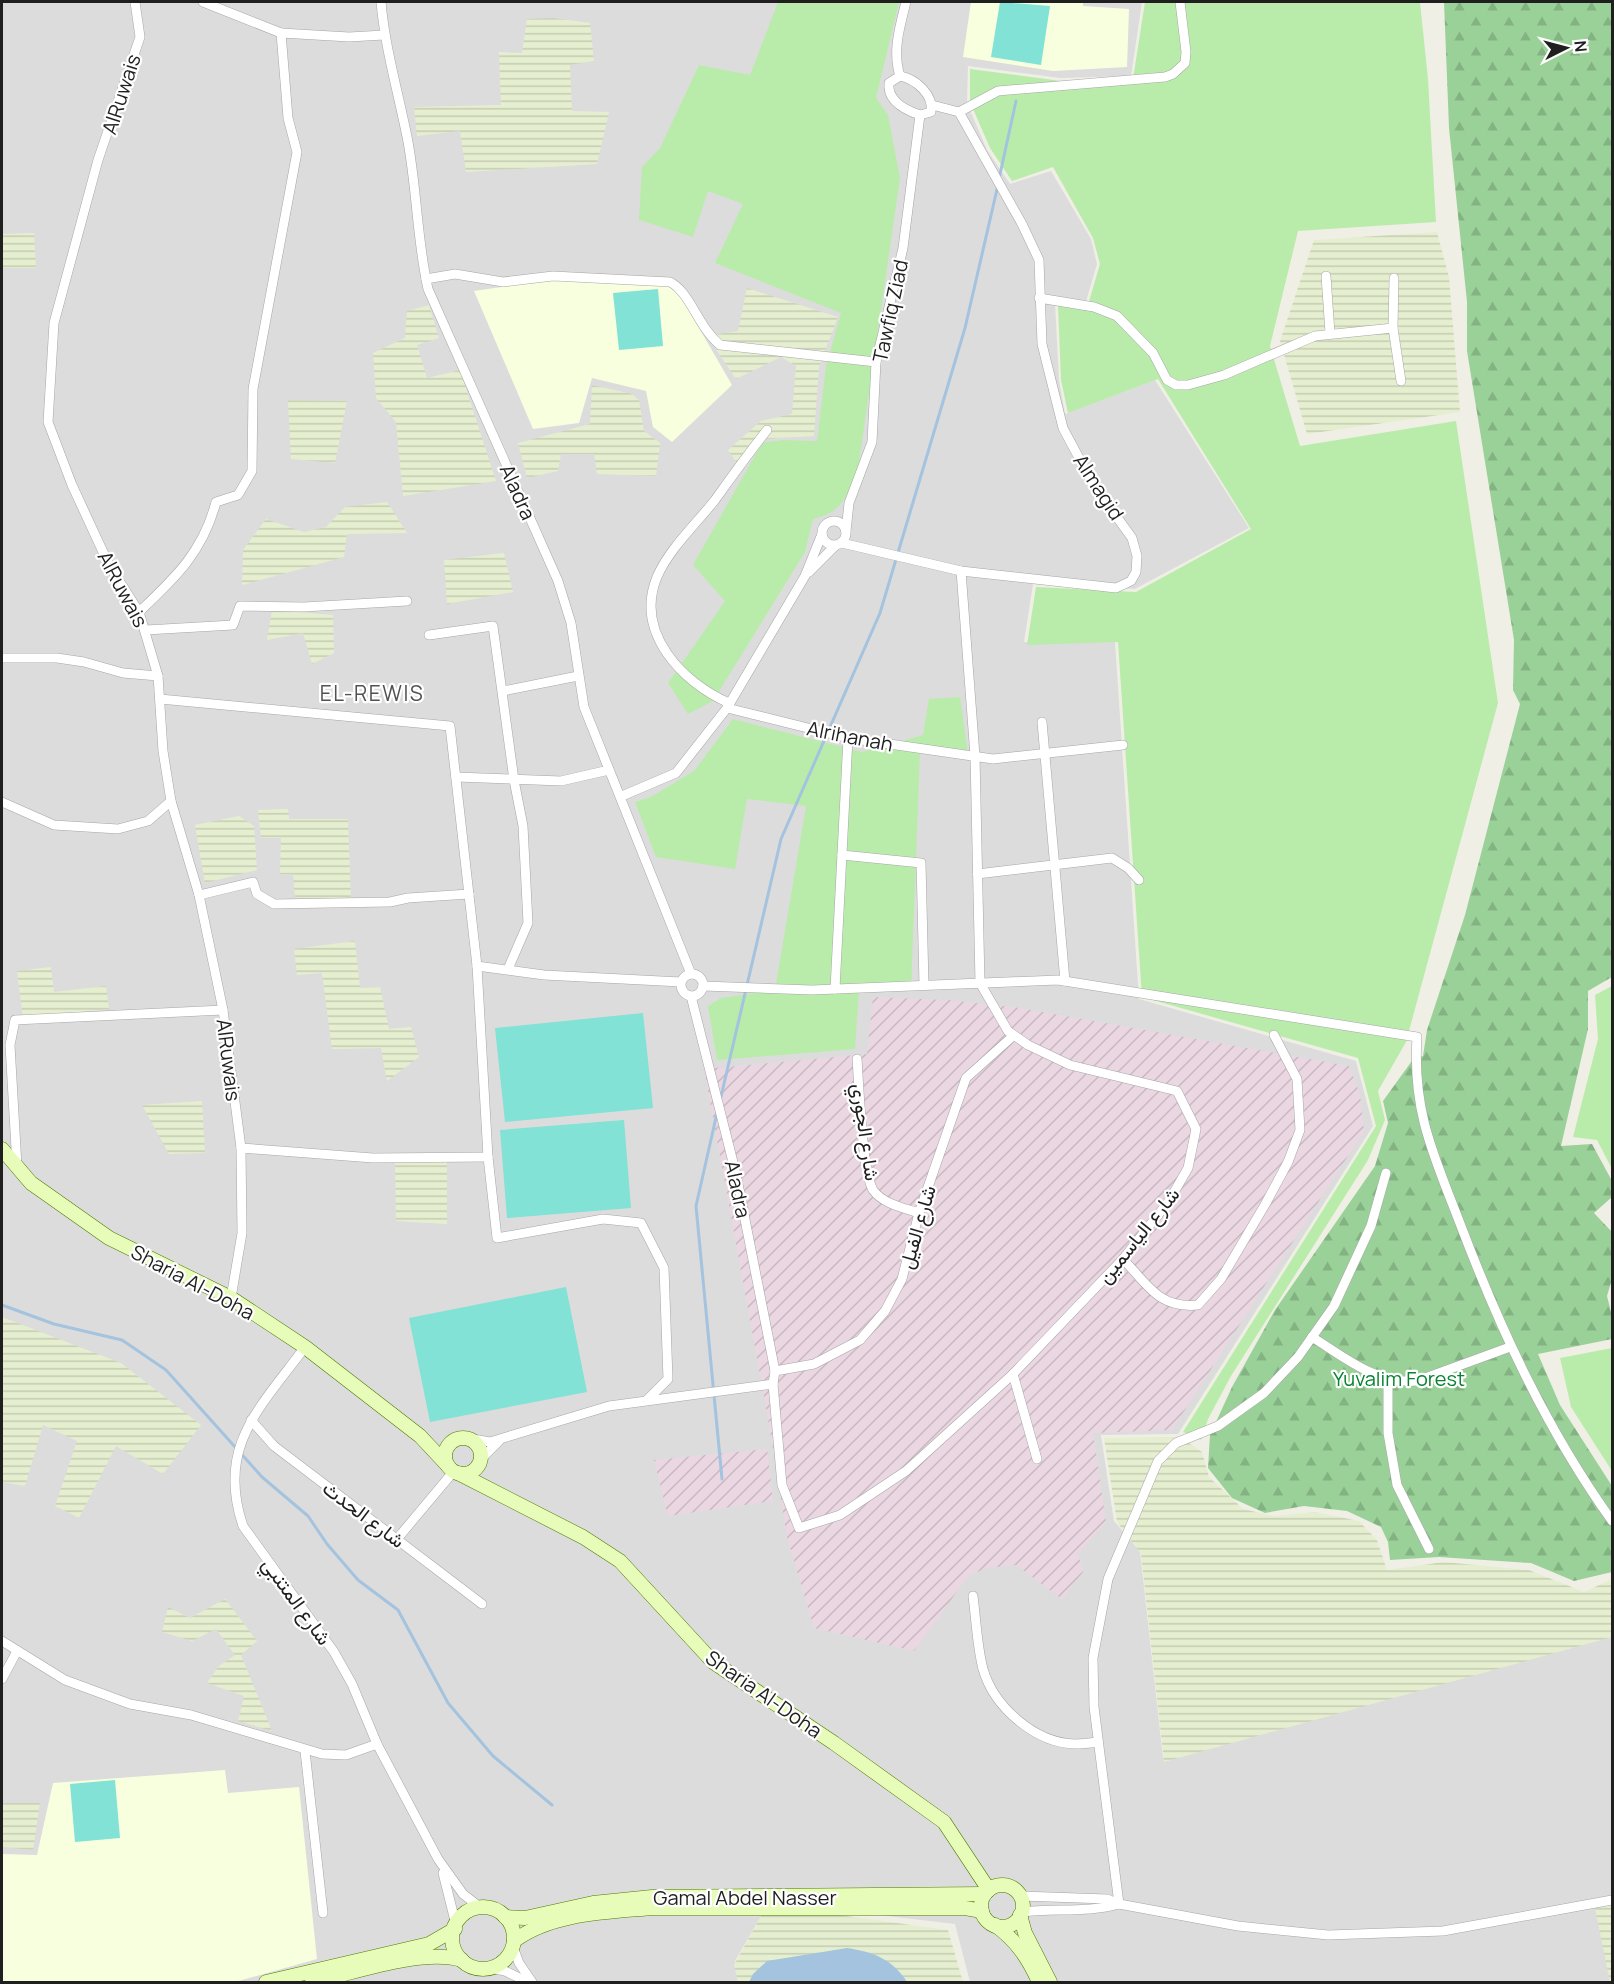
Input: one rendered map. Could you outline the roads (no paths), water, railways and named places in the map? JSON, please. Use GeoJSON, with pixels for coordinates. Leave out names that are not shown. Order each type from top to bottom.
{"type":"FeatureCollection","features":[{"type":"Feature","properties":{"kind":"street","name":"AlRuwais"},"geometry":{"type":"LineString","coordinates":[[135,2],[140,37],[98,160],[54,323],[48,422],[72,485],[109,565],[139,612],[158,676],[163,751],[171,801],[199,895],[223,1010],[241,1148],[242,1233],[231,1298]]}},
{"type":"Feature","properties":{"kind":"street"},"geometry":{"type":"LineString","coordinates":[[203,2],[281,33],[349,37],[384,35]]}},
{"type":"Feature","properties":{"kind":"street","name":"Aladra"},"geometry":{"type":"LineString","coordinates":[[381,2],[384,35],[408,145],[421,256],[426,279],[440,318],[558,582],[571,622],[584,707],[622,796],[691,974]]}},
{"type":"Feature","properties":{"kind":"street"},"geometry":{"type":"LineString","coordinates":[[900,76],[897,58],[898,36],[906,2]]}},
{"type":"Feature","properties":{"kind":"street"},"geometry":{"type":"LineString","coordinates":[[932,105],[959,112],[998,90],[1165,77],[1173,74],[1185,63],[1186,52],[1180,2]]}},
{"type":"Feature","properties":{"kind":"street"},"geometry":{"type":"LineString","coordinates":[[139,612],[184,568],[209,529],[216,502],[238,495],[252,471],[253,389],[297,152],[288,118],[281,33]]}},
{"type":"Feature","properties":{"kind":"street"},"geometry":{"type":"LineString","coordinates":[[900,76],[910,78],[924,90],[932,105],[931,112],[920,115],[894,101],[890,95],[889,83],[900,76]]}},
{"type":"Feature","properties":{"kind":"street","name":"Almagid"},"geometry":{"type":"LineString","coordinates":[[838,544],[961,571],[1116,588],[1131,581],[1136,572],[1137,556],[1132,538],[1093,484],[1063,428],[1042,344],[1039,260],[1022,224],[959,112]]}},
{"type":"Feature","properties":{"kind":"street","name":"Tawfiq Ziad"},"geometry":{"type":"LineString","coordinates":[[849,503],[872,442],[876,362],[903,248],[920,115]]}},
{"type":"Feature","properties":{"kind":"street"},"geometry":{"type":"LineString","coordinates":[[426,279],[455,274],[503,282],[553,276],[670,282],[679,287],[709,337],[720,345],[876,362]]}},
{"type":"Feature","properties":{"kind":"street"},"geometry":{"type":"LineString","coordinates":[[1326,276],[1330,333]]}},
{"type":"Feature","properties":{"kind":"street"},"geometry":{"type":"LineString","coordinates":[[1394,278],[1393,328],[1401,381]]}},
{"type":"Feature","properties":{"kind":"street"},"geometry":{"type":"LineString","coordinates":[[1039,298],[1094,307],[1117,316],[1153,353],[1167,380],[1176,385],[1188,385],[1224,375],[1306,339],[1330,333],[1393,328]]}},
{"type":"Feature","properties":{"kind":"street","name":"Alrihanah"},"geometry":{"type":"LineString","coordinates":[[767,430],[691,528],[658,576],[653,591],[651,606],[663,649],[691,681],[728,706],[848,738],[993,759],[1123,745]]}},
{"type":"Feature","properties":{"kind":"street"},"geometry":{"type":"LineString","coordinates":[[622,796],[676,773],[728,706],[805,576],[828,523],[849,503]]}},
{"type":"Feature","properties":{"kind":"street"},"geometry":{"type":"LineString","coordinates":[[805,576],[838,544],[846,531],[849,503]]}},
{"type":"Feature","properties":{"kind":"street"},"geometry":{"type":"LineString","coordinates":[[828,523],[840,523],[846,531]]}},
{"type":"Feature","properties":{"kind":"street"},"geometry":{"type":"LineString","coordinates":[[822,534],[824,541],[838,544]]}},
{"type":"Feature","properties":{"kind":"street"},"geometry":{"type":"LineString","coordinates":[[961,571],[975,756],[980,984],[1013,1036]]}},
{"type":"Feature","properties":{"kind":"street"},"geometry":{"type":"LineString","coordinates":[[146,630],[233,625],[240,606],[304,607],[407,601]]}},
{"type":"Feature","properties":{"kind":"street"},"geometry":{"type":"LineString","coordinates":[[429,635],[493,626],[514,780],[523,826],[528,923],[508,969]]}},
{"type":"Feature","properties":{"kind":"street"},"geometry":{"type":"LineString","coordinates":[[2,658],[57,658],[84,662],[123,673],[158,676]]}},
{"type":"Feature","properties":{"kind":"street"},"geometry":{"type":"LineString","coordinates":[[503,691],[578,676]]}},
{"type":"Feature","properties":{"kind":"street"},"geometry":{"type":"LineString","coordinates":[[160,699],[450,726],[477,966],[488,1157],[497,1238],[603,1219],[641,1222],[664,1268],[668,1332],[668,1379],[647,1400]]}},
{"type":"Feature","properties":{"kind":"street"},"geometry":{"type":"LineString","coordinates":[[1042,722],[1065,981]]}},
{"type":"Feature","properties":{"kind":"street"},"geometry":{"type":"LineString","coordinates":[[836,989],[848,738]]}},
{"type":"Feature","properties":{"kind":"street"},"geometry":{"type":"LineString","coordinates":[[456,777],[561,781],[609,770]]}},
{"type":"Feature","properties":{"kind":"street"},"geometry":{"type":"LineString","coordinates":[[2,802],[54,825],[118,830],[148,820],[171,801]]}},
{"type":"Feature","properties":{"kind":"street"},"geometry":{"type":"LineString","coordinates":[[843,855],[921,863],[924,985]]}},
{"type":"Feature","properties":{"kind":"street"},"geometry":{"type":"LineString","coordinates":[[977,874],[1112,858],[1128,868],[1139,880]]}},
{"type":"Feature","properties":{"kind":"street"},"geometry":{"type":"LineString","coordinates":[[199,895],[253,882],[257,894],[274,904],[390,902],[408,898],[469,894]]}},
{"type":"Feature","properties":{"kind":"street"},"geometry":{"type":"LineString","coordinates":[[477,966],[544,975],[681,982]]}},
{"type":"Feature","properties":{"kind":"street"},"geometry":{"type":"LineString","coordinates":[[691,974],[700,977],[703,986],[698,994],[691,996],[684,993],[681,982],[684,976],[691,974]]}},
{"type":"Feature","properties":{"kind":"street"},"geometry":{"type":"LineString","coordinates":[[703,986],[836,989],[980,984],[1004,980],[1065,981],[1417,1037],[1417,1081],[1421,1120],[1477,1269],[1510,1347],[1562,1447],[1612,1521]]}},
{"type":"Feature","properties":{"kind":"street","name":"Aladra"},"geometry":{"type":"LineString","coordinates":[[691,996],[736,1174],[775,1371],[773,1384]]}},
{"type":"Feature","properties":{"kind":"street"},"geometry":{"type":"LineString","coordinates":[[17,1166],[10,1046],[15,1020],[223,1010]]}},
{"type":"Feature","properties":{"kind":"street"},"geometry":{"type":"LineString","coordinates":[[1123,1259],[1165,1302],[1183,1306],[1198,1305],[1221,1279],[1272,1192],[1300,1130],[1297,1079],[1274,1035]]}},
{"type":"Feature","properties":{"kind":"street","name":"شارع الفيل"},"geometry":{"type":"LineString","coordinates":[[775,1371],[814,1364],[861,1340],[885,1311],[902,1279],[919,1213],[966,1078],[1013,1036]]}},
{"type":"Feature","properties":{"kind":"street","name":"شارع الياسمين"},"geometry":{"type":"LineString","coordinates":[[773,1384],[782,1485],[799,1528],[840,1515],[906,1471],[1013,1374],[1123,1259],[1169,1202],[1188,1168],[1196,1129],[1177,1091],[1070,1065],[1013,1036]]}},
{"type":"Feature","properties":{"kind":"street","name":"شارع الجوري"},"geometry":{"type":"LineString","coordinates":[[857,1059],[864,1142],[873,1190],[887,1202],[919,1213]]}},
{"type":"Feature","properties":{"kind":"street"},"geometry":{"type":"LineString","coordinates":[[241,1148],[373,1158],[488,1157]]}},
{"type":"Feature","properties":{"kind":"street","name":"Sharia Al-Doha"},"geometry":{"type":"LineString","coordinates":[[2,1149],[31,1183],[109,1238],[231,1298],[305,1347],[416,1434],[453,1470],[583,1537],[621,1562],[713,1662],[843,1749],[944,1822],[963,1847],[987,1892]]}},
{"type":"Feature","properties":{"kind":"street"},"geometry":{"type":"LineString","coordinates":[[1119,1904],[1094,1707],[1093,1658],[1108,1579],[1158,1461],[1176,1443],[1218,1426],[1264,1394],[1298,1357],[1334,1306],[1371,1226],[1386,1173]]}},
{"type":"Feature","properties":{"kind":"street"},"geometry":{"type":"LineString","coordinates":[[1312,1337],[1374,1375],[1402,1383],[1417,1381],[1510,1347]]}},
{"type":"Feature","properties":{"kind":"street","name":"شارع المتنبي"},"geometry":{"type":"LineString","coordinates":[[305,1347],[251,1420],[240,1443],[232,1484],[243,1526],[334,1652],[352,1684],[377,1744],[438,1859]]}},
{"type":"Feature","properties":{"kind":"street"},"geometry":{"type":"LineString","coordinates":[[1013,1374],[1037,1459]]}},
{"type":"Feature","properties":{"kind":"street"},"geometry":{"type":"LineString","coordinates":[[1388,1379],[1388,1433],[1397,1485],[1429,1549]]}},
{"type":"Feature","properties":{"kind":"street"},"geometry":{"type":"LineString","coordinates":[[504,1439],[468,1473],[453,1470],[446,1461],[450,1444],[464,1438],[490,1442],[586,1411],[647,1400],[773,1384]]}},
{"type":"Feature","properties":{"kind":"street","name":"شارع الحدث"},"geometry":{"type":"LineString","coordinates":[[251,1420],[274,1446],[482,1604]]}},
{"type":"Feature","properties":{"kind":"street","name":"Sharia Al-Doha"},"geometry":{"type":"LineString","coordinates":[[416,1434],[436,1439],[464,1438]]}},
{"type":"Feature","properties":{"kind":"street"},"geometry":{"type":"LineString","coordinates":[[464,1438],[480,1448],[479,1463]]}},
{"type":"Feature","properties":{"kind":"street","name":"Sharia Al-Doha"},"geometry":{"type":"LineString","coordinates":[[479,1463],[496,1494]]}},
{"type":"Feature","properties":{"kind":"street"},"geometry":{"type":"LineString","coordinates":[[397,1539],[453,1470]]}},
{"type":"Feature","properties":{"kind":"street"},"geometry":{"type":"LineString","coordinates":[[973,1596],[984,1670],[999,1700],[1027,1728],[1051,1740],[1075,1744],[1098,1742]]}},
{"type":"Feature","properties":{"kind":"street"},"geometry":{"type":"LineString","coordinates":[[2,1641],[65,1680],[106,1697],[191,1715],[305,1751],[337,1756],[377,1744]]}},
{"type":"Feature","properties":{"kind":"street"},"geometry":{"type":"LineString","coordinates":[[2,1679],[17,1651]]}},
{"type":"Feature","properties":{"kind":"street"},"geometry":{"type":"LineString","coordinates":[[305,1751],[323,1913]]}},
{"type":"Feature","properties":{"kind":"street"},"geometry":{"type":"LineString","coordinates":[[438,1859],[463,1894],[481,1908]]}},
{"type":"Feature","properties":{"kind":"street"},"geometry":{"type":"LineString","coordinates":[[438,1859],[453,1905],[455,1927],[453,1946],[462,1960],[472,1967],[505,1971],[530,1983]]}},
{"type":"Feature","properties":{"kind":"street"},"geometry":{"type":"LineString","coordinates":[[1039,1983],[1023,1951],[1013,1939],[985,1917],[982,1911],[987,1892],[1007,1885],[1021,1896],[1078,1900],[1093,1897],[1238,1926],[1328,1935],[1443,1931],[1612,1900]]}},
{"type":"Feature","properties":{"kind":"street","name":"Gamal Abdel Nasser"},"geometry":{"type":"LineString","coordinates":[[505,1917],[525,1918],[593,1904],[652,1897],[958,1896],[987,1892]]}},
{"type":"Feature","properties":{"kind":"street"},"geometry":{"type":"LineString","coordinates":[[1021,1896],[1021,1913],[1025,1933],[1050,1983]]}},
{"type":"Feature","properties":{"kind":"street"},"geometry":{"type":"LineString","coordinates":[[995,1925],[1009,1925],[1021,1913],[1055,1908],[1102,1909],[1119,1904]]}},
{"type":"Feature","properties":{"kind":"street"},"geometry":{"type":"LineString","coordinates":[[266,1983],[429,1944],[455,1927],[462,1916],[481,1908],[491,1908],[505,1917],[513,1930],[513,1944],[530,1983]]}},
{"type":"Feature","properties":{"kind":"street","name":"Gamal Abdel Nasser"},"geometry":{"type":"LineString","coordinates":[[513,1944],[526,1932],[541,1926],[606,1912],[653,1908],[965,1908],[982,1911]]}},
{"type":"Feature","properties":{"kind":"street"},"geometry":{"type":"LineString","coordinates":[[491,1968],[507,1958],[513,1944]]}},
{"type":"Feature","properties":{"kind":"street"},"geometry":{"type":"LineString","coordinates":[[312,1983],[422,1957],[442,1956],[462,1960]]}},
{"type":"Feature","properties":{"kind":"waterway"},"geometry":{"type":"LineString","coordinates":[[999,179],[1016,101]]}},
{"type":"Feature","properties":{"kind":"waterway"},"geometry":{"type":"LineString","coordinates":[[720,1101],[781,839],[880,613],[965,328],[998,185]]}},
{"type":"Feature","properties":{"kind":"waterway"},"geometry":{"type":"LineString","coordinates":[[717,1113],[696,1206],[722,1479]]}},
{"type":"Feature","properties":{"kind":"waterway"},"geometry":{"type":"LineString","coordinates":[[2,1305],[54,1324],[122,1340],[166,1370],[262,1477],[308,1516],[327,1544],[358,1580],[398,1610],[448,1703],[493,1756],[552,1805]]}},
{"type":"Feature","properties":{"kind":"district","name":"EL-REWIS"},"geometry":{"type":"Point","coordinates":[372,693]}},
{"type":"Feature","properties":{"kind":"park label","name":"Yuvalim Forest"},"geometry":{"type":"Point","coordinates":[1399,1378]}}]}
